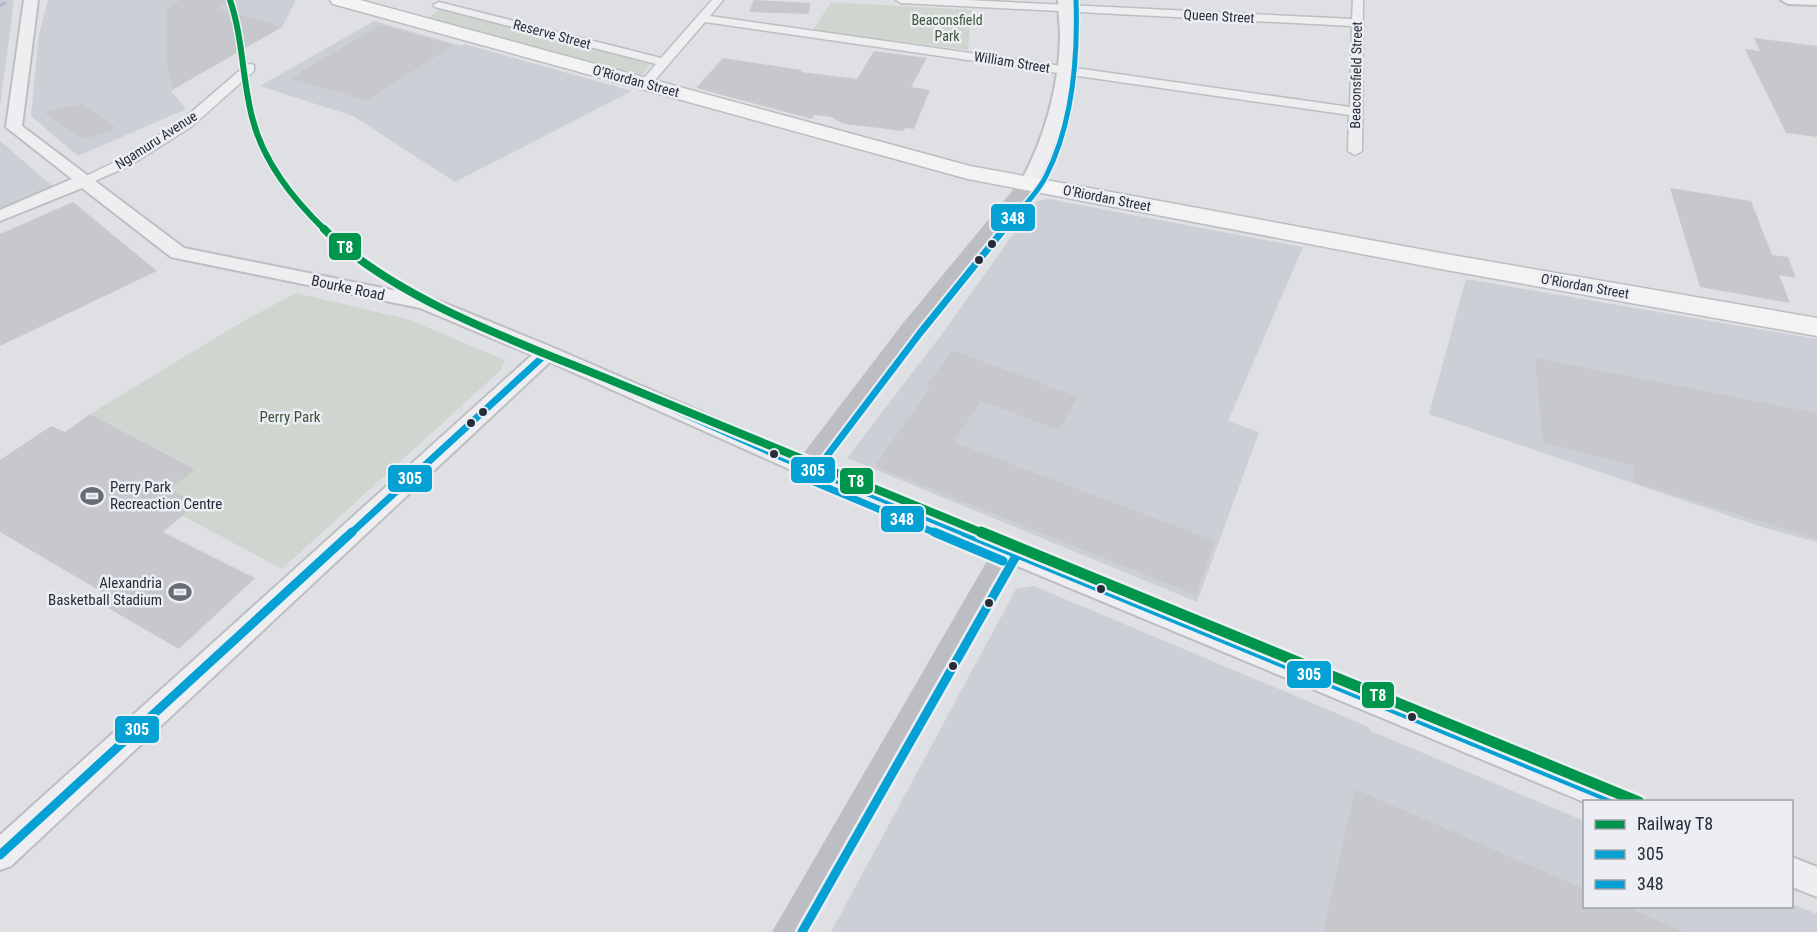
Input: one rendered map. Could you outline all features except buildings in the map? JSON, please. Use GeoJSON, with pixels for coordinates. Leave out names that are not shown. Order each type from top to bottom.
{"type":"FeatureCollection","features":[{"type":"Feature","properties":{"kind":"main road","name":"O'Riordan Street"},"geometry":{"type":"LineString","coordinates":[[339,0],[959,170],[1446,262],[1817,327]]}},
{"type":"Feature","properties":{"kind":"main road"},"geometry":{"type":"LineString","coordinates":[[806,467],[912,327],[1029,183]]}},
{"type":"Feature","properties":{"kind":"main road","name":"Bourke Road"},"geometry":{"type":"LineString","coordinates":[[806,467],[1007,551]]}},
{"type":"Feature","properties":{"kind":"main road"},"geometry":{"type":"LineString","coordinates":[[790,932],[1007,551]]}},
{"type":"Feature","properties":{"kind":"street","name":"Bourke Road"},"geometry":{"type":"LineString","coordinates":[[31,0],[14,127],[178,253],[424,303],[547,353],[806,467]]}},
{"type":"Feature","properties":{"kind":"street"},"geometry":{"type":"LineString","coordinates":[[645,84],[718,0]]}},
{"type":"Feature","properties":{"kind":"street","name":"Queen Street"},"geometry":{"type":"LineString","coordinates":[[901,0],[1065,4],[1358,23]]}},
{"type":"Feature","properties":{"kind":"street","name":"Beaconsfield Street"},"geometry":{"type":"LineString","coordinates":[[1354,151],[1358,0]]}},
{"type":"Feature","properties":{"kind":"street"},"geometry":{"type":"LineString","coordinates":[[1788,0],[1817,1]]}},
{"type":"Feature","properties":{"kind":"street"},"geometry":{"type":"LineString","coordinates":[[425,23],[441,2]]}},
{"type":"Feature","properties":{"kind":"street","name":"Reserve Street"},"geometry":{"type":"LineString","coordinates":[[441,2],[665,63]]}},
{"type":"Feature","properties":{"kind":"street"},"geometry":{"type":"LineString","coordinates":[[1029,183],[1044,157],[1063,69],[1067,38],[1065,4]]}},
{"type":"Feature","properties":{"kind":"street","name":"William Street"},"geometry":{"type":"LineString","coordinates":[[704,18],[1355,112]]}},
{"type":"Feature","properties":{"kind":"street","name":"Ngamuru Avenue"},"geometry":{"type":"LineString","coordinates":[[85,180],[124,163],[186,124],[250,68]]}},
{"type":"Feature","properties":{"kind":"street"},"geometry":{"type":"LineString","coordinates":[[0,216],[85,180]]}},
{"type":"Feature","properties":{"kind":"street"},"geometry":{"type":"LineString","coordinates":[[0,855],[547,353]]}},
{"type":"Feature","properties":{"kind":"street","name":"Bourke Road"},"geometry":{"type":"LineString","coordinates":[[1007,551],[1618,800]]}},
{"type":"Feature","properties":{"kind":"street"},"geometry":{"type":"LineString","coordinates":[[1793,873],[1817,882]]}},
{"type":"Feature","properties":{"kind":"shaded area"},"geometry":{"type":"Polygon","coordinates":[[[0,0],[14,0],[0,107],[0,0]]]}},
{"type":"Feature","properties":{"kind":"shaded area"},"geometry":{"type":"Polygon","coordinates":[[[48,0],[296,0],[282,27],[171,91],[186,109],[78,156],[31,116],[39,34],[48,0]]]}},
{"type":"Feature","properties":{"kind":"shaded area"},"geometry":{"type":"Polygon","coordinates":[[[374,21],[632,91],[455,182],[353,116],[260,86],[374,21]]]}},
{"type":"Feature","properties":{"kind":"shaded area"},"geometry":{"type":"Polygon","coordinates":[[[0,141],[54,187],[0,211],[0,141]]]}},
{"type":"Feature","properties":{"kind":"shaded area"},"geometry":{"type":"Polygon","coordinates":[[[1048,199],[1303,247],[1228,421],[1259,432],[1197,602],[847,458],[942,334],[1037,201],[1048,199]]]}},
{"type":"Feature","properties":{"kind":"shaded area"},"geometry":{"type":"Polygon","coordinates":[[[1466,279],[1817,339],[1817,542],[1768,529],[1429,414],[1466,279]]]}},
{"type":"Feature","properties":{"kind":"shaded area"},"geometry":{"type":"Polygon","coordinates":[[[1034,586],[1369,727],[1371,731],[1583,821],[1583,908],[1793,908],[1793,904],[1817,914],[1817,932],[831,932],[1016,589],[1034,586]]]}},
{"type":"Feature","properties":{"kind":"green space","name":"Beaconsfield Park"},"geometry":{"type":"Polygon","coordinates":[[[831,2],[972,10],[968,50],[813,30],[831,2]]]}},
{"type":"Feature","properties":{"kind":"green space"},"geometry":{"type":"Polygon","coordinates":[[[440,9],[652,62],[642,75],[427,19],[440,9]]]}},
{"type":"Feature","properties":{"kind":"green space","name":"Perry Park"},"geometry":{"type":"Polygon","coordinates":[[[296,293],[407,319],[505,360],[501,370],[282,569],[183,516],[197,504],[170,489],[194,468],[90,414],[240,323],[296,293]]]}},
{"type":"Feature","properties":{"kind":"waterway"},"geometry":{"type":"LineString","coordinates":[[0,5],[5,3]]}},
{"type":"Feature","properties":{"kind":"rail line","name":"T8"},"geometry":{"type":"LineString","coordinates":[[230,0],[240,33],[252,118],[257,134],[276,172],[300,205],[329,234],[362,260],[398,283],[510,339],[1634,800]]}},
{"type":"Feature","properties":{"kind":"transit line","name":"348"},"geometry":{"type":"LineString","coordinates":[[814,473],[920,333],[1045,178],[1058,146],[1072,89],[1077,37],[1076,0]]}},
{"type":"Feature","properties":{"kind":"transit line","name":"305"},"geometry":{"type":"LineString","coordinates":[[547,353],[786,459],[1614,800]]}},
{"type":"Feature","properties":{"kind":"transit line","name":"305"},"geometry":{"type":"LineString","coordinates":[[0,855],[547,353]]}},
{"type":"Feature","properties":{"kind":"transit line","name":"348"},"geometry":{"type":"LineString","coordinates":[[802,477],[1003,561]]}},
{"type":"Feature","properties":{"kind":"transit line","name":"348"},"geometry":{"type":"LineString","coordinates":[[802,932],[1016,556]]}},
{"type":"Feature","properties":{"kind":"place","name":"Perry Park Recreaction Centre"},"geometry":{"type":"Point","coordinates":[92,496]}},
{"type":"Feature","properties":{"kind":"place","name":"Alexandria Basketball Stadium"},"geometry":{"type":"Point","coordinates":[180,592]}}]}
